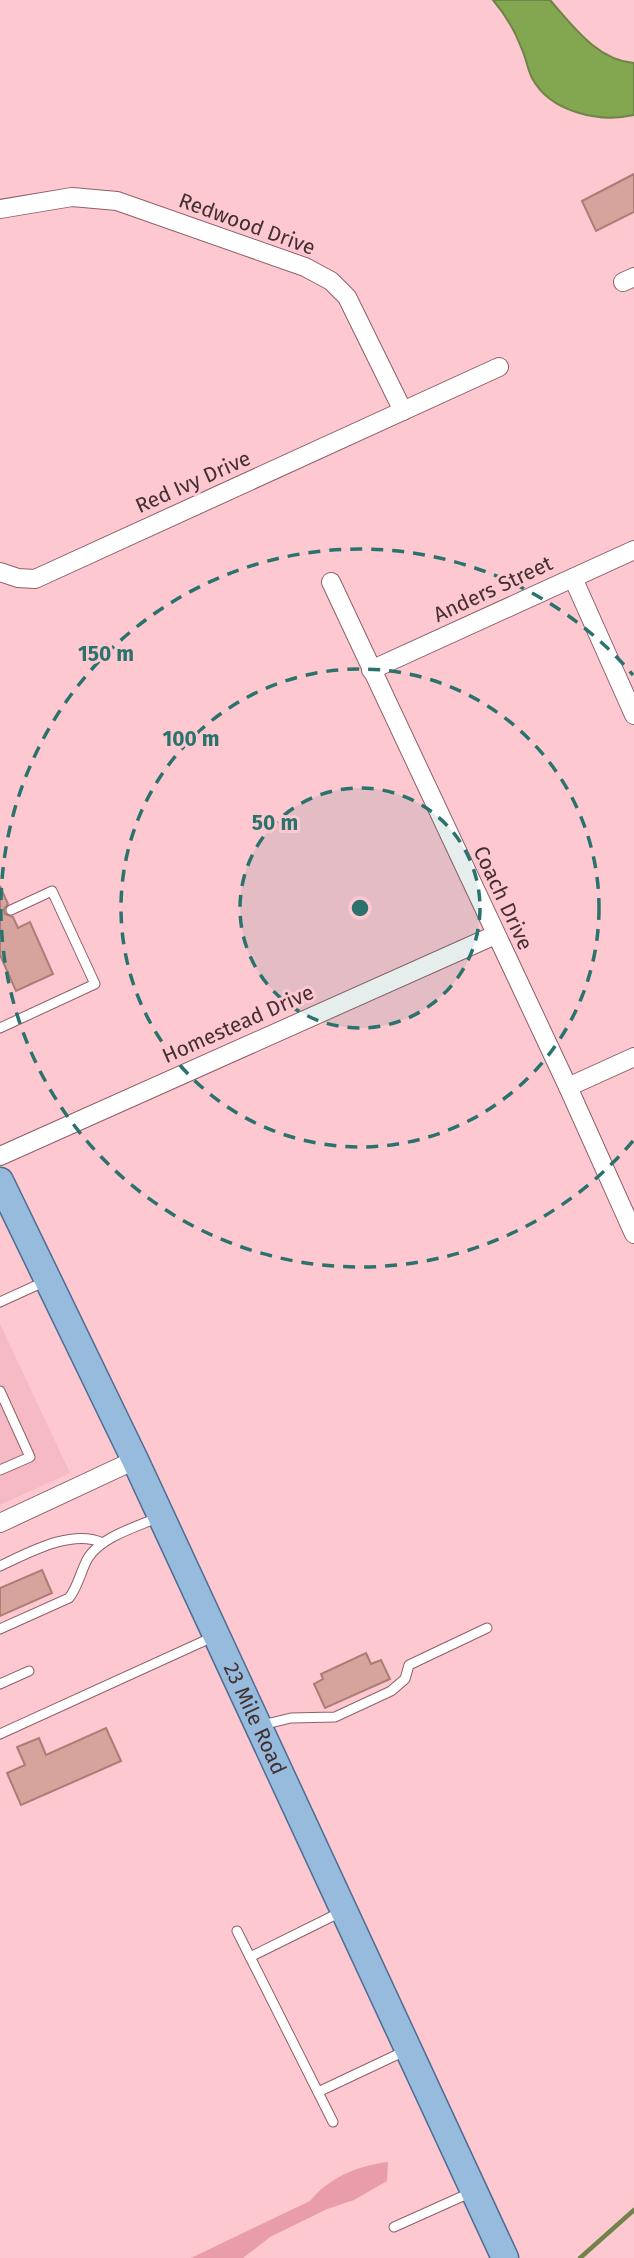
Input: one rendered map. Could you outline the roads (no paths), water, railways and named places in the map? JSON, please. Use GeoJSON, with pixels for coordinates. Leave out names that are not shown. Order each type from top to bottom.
{"type":"FeatureCollection","features":[{"type":"Feature","properties":{"kind":"main road","name":"23 Mile Road"},"geometry":{"type":"LineString","coordinates":[[0,1181],[135,1460],[505,2258]]}},
{"type":"Feature","properties":{"kind":"street","name":"Redwood Drive"},"geometry":{"type":"LineString","coordinates":[[0,209],[72,197],[117,201],[305,267],[331,281],[347,297],[403,411]]}},
{"type":"Feature","properties":{"kind":"street","name":"Red Ivy Drive"},"geometry":{"type":"LineString","coordinates":[[0,572],[18,578],[35,579],[499,367]]}},
{"type":"Feature","properties":{"kind":"street","name":"Anders Street"},"geometry":{"type":"LineString","coordinates":[[371,670],[634,550]]}},
{"type":"Feature","properties":{"kind":"street"},"geometry":{"type":"LineString","coordinates":[[573,578],[634,715]]}},
{"type":"Feature","properties":{"kind":"street","name":"Coach Drive"},"geometry":{"type":"LineString","coordinates":[[331,582],[634,1234]]}},
{"type":"Feature","properties":{"kind":"street","name":"Homestead Drive"},"geometry":{"type":"LineString","coordinates":[[0,1156],[495,934]]}},
{"type":"Feature","properties":{"kind":"street"},"geometry":{"type":"LineString","coordinates":[[568,1087],[634,1057]]}},
{"type":"Feature","properties":{"kind":"street"},"geometry":{"type":"LineString","coordinates":[[0,1523],[135,1460]]}},
{"type":"Feature","properties":{"kind":"lane"},"geometry":{"type":"LineString","coordinates":[[0,1028],[94,984],[52,891],[10,910]]}},
{"type":"Feature","properties":{"kind":"lane"},"geometry":{"type":"LineString","coordinates":[[0,1302],[48,1280]]}},
{"type":"Feature","properties":{"kind":"lane"},"geometry":{"type":"LineString","coordinates":[[0,1391],[30,1457],[0,1470]]}},
{"type":"Feature","properties":{"kind":"lane"},"geometry":{"type":"LineString","coordinates":[[0,1629],[69,1598],[96,1547],[161,1516]]}},
{"type":"Feature","properties":{"kind":"lane"},"geometry":{"type":"LineString","coordinates":[[0,1566],[46,1545],[84,1538],[103,1543]]}},
{"type":"Feature","properties":{"kind":"lane"},"geometry":{"type":"LineString","coordinates":[[258,1726],[291,1718],[335,1717],[391,1691],[405,1679],[409,1665],[487,1628]]}},
{"type":"Feature","properties":{"kind":"lane"},"geometry":{"type":"LineString","coordinates":[[0,1734],[216,1635]]}},
{"type":"Feature","properties":{"kind":"lane"},"geometry":{"type":"LineString","coordinates":[[0,1684],[29,1671]]}},
{"type":"Feature","properties":{"kind":"lane"},"geometry":{"type":"LineString","coordinates":[[250,1957],[344,1910]]}},
{"type":"Feature","properties":{"kind":"lane"},"geometry":{"type":"LineString","coordinates":[[237,1931],[333,2122]]}},
{"type":"Feature","properties":{"kind":"lane"},"geometry":{"type":"LineString","coordinates":[[318,2092],[409,2049]]}},
{"type":"Feature","properties":{"kind":"lane"},"geometry":{"type":"LineString","coordinates":[[394,2227],[474,2191]]}},
{"type":"Feature","properties":{"kind":"waterway"},"geometry":{"type":"LineString","coordinates":[[580,2258],[634,2210]]}}]}
